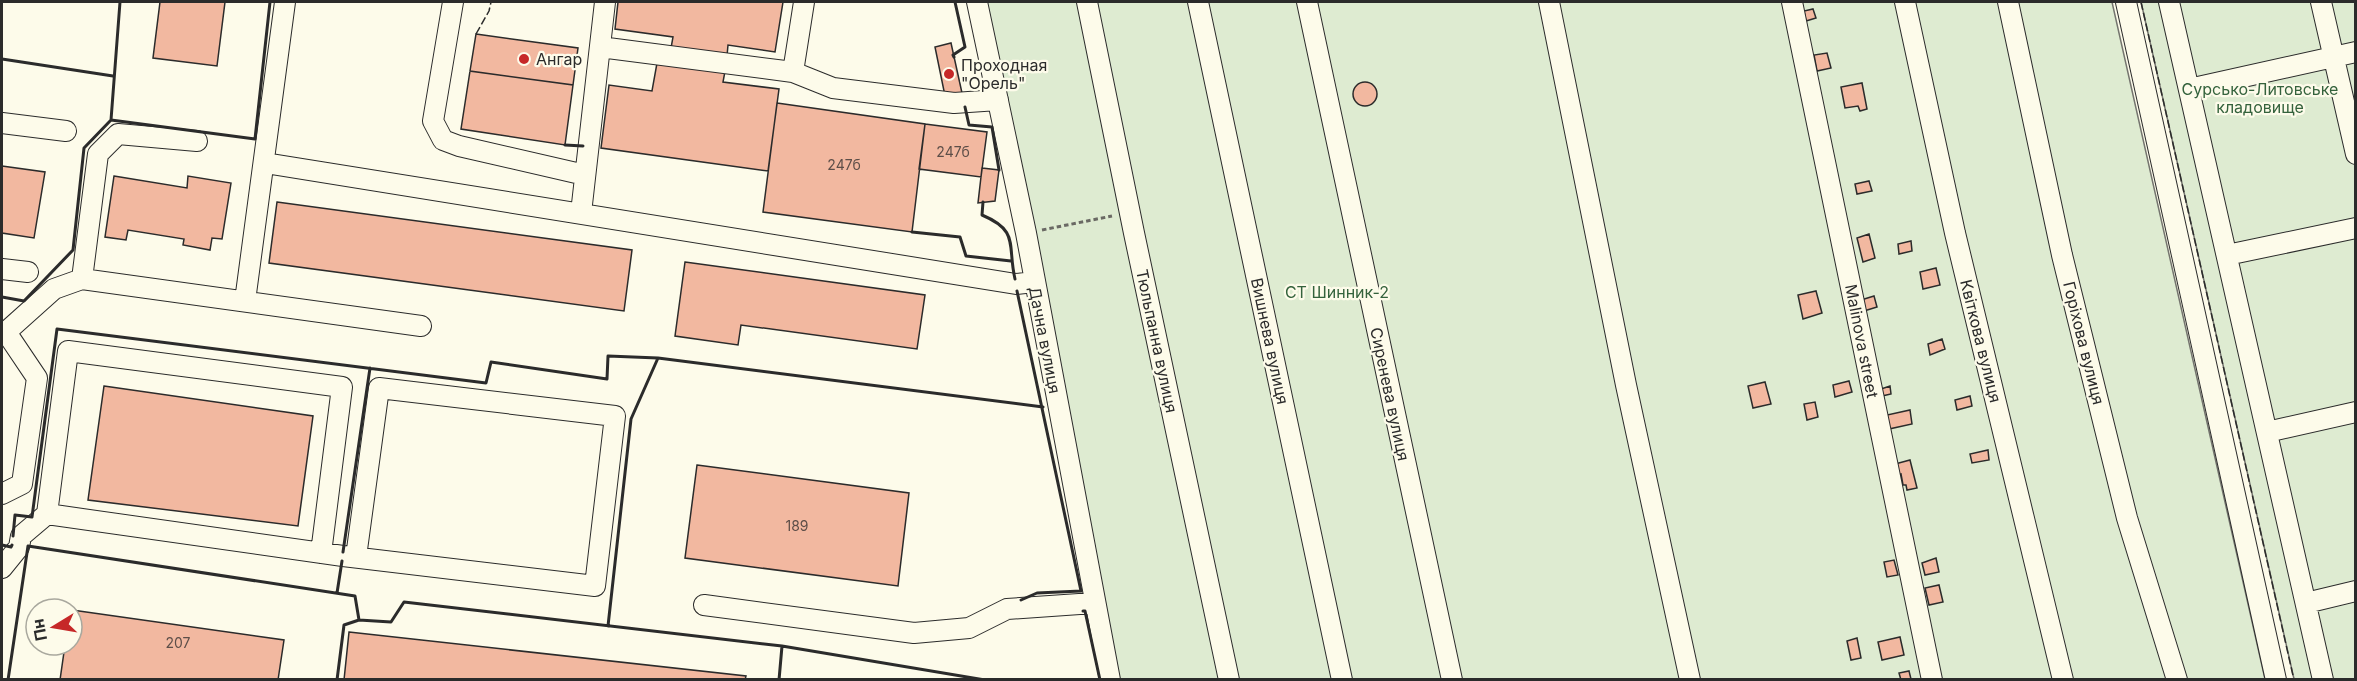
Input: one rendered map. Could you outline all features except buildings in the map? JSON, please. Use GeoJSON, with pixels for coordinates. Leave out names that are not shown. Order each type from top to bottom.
{"type":"FeatureCollection","features":[{"type":"Feature","properties":{"kind":"street"},"geometry":{"type":"LineString","coordinates":[[245,301],[285,2]]}},
{"type":"Feature","properties":{"kind":"street"},"geometry":{"type":"LineString","coordinates":[[453,2],[434,121],[443,140],[459,146],[585,175]]}},
{"type":"Feature","properties":{"kind":"street"},"geometry":{"type":"LineString","coordinates":[[581,213],[605,2]]}},
{"type":"Feature","properties":{"kind":"street"},"geometry":{"type":"LineString","coordinates":[[793,72],[804,2]]}},
{"type":"Feature","properties":{"kind":"street","name":"Дачна вулиця"},"geometry":{"type":"LineString","coordinates":[[976,2],[1026,233],[1110,680]]}},
{"type":"Feature","properties":{"kind":"street","name":"Тюльпанна вулиця"},"geometry":{"type":"LineString","coordinates":[[1087,2],[1229,680]]}},
{"type":"Feature","properties":{"kind":"street","name":"Вишнева вулиця"},"geometry":{"type":"LineString","coordinates":[[1198,2],[1342,680]]}},
{"type":"Feature","properties":{"kind":"street","name":"Сиренева вулиця"},"geometry":{"type":"LineString","coordinates":[[1307,2],[1452,680]]}},
{"type":"Feature","properties":{"kind":"street"},"geometry":{"type":"LineString","coordinates":[[1549,2],[1626,385],[1690,680]]}},
{"type":"Feature","properties":{"kind":"street","name":"Malinova street"},"geometry":{"type":"LineString","coordinates":[[1792,2],[1932,680]]}},
{"type":"Feature","properties":{"kind":"street","name":"Квіткова вулиця"},"geometry":{"type":"LineString","coordinates":[[1905,2],[1958,245],[2063,680]]}},
{"type":"Feature","properties":{"kind":"street","name":"Горіхова вулиця"},"geometry":{"type":"LineString","coordinates":[[2008,2],[2062,255],[2127,518],[2176,680]]}},
{"type":"Feature","properties":{"kind":"street"},"geometry":{"type":"LineString","coordinates":[[2126,2],[2276,680]]}},
{"type":"Feature","properties":{"kind":"street"},"geometry":{"type":"LineString","coordinates":[[2169,2],[2323,680]]}},
{"type":"Feature","properties":{"kind":"street"},"geometry":{"type":"LineString","coordinates":[[2320,2],[2355,154]]}},
{"type":"Feature","properties":{"kind":"street"},"geometry":{"type":"LineString","coordinates":[[600,47],[793,72],[833,88],[954,103],[998,100]]}},
{"type":"Feature","properties":{"kind":"street"},"geometry":{"type":"LineString","coordinates":[[2189,89],[2355,52]]}},
{"type":"Feature","properties":{"kind":"street"},"geometry":{"type":"LineString","coordinates":[[2,123],[66,131]]}},
{"type":"Feature","properties":{"kind":"street"},"geometry":{"type":"LineString","coordinates":[[82,279],[98,154],[118,134],[197,141]]}},
{"type":"Feature","properties":{"kind":"street"},"geometry":{"type":"LineString","coordinates":[[265,163],[1016,284],[1034,282]]}},
{"type":"Feature","properties":{"kind":"street"},"geometry":{"type":"LineString","coordinates":[[2227,255],[2355,228]]}},
{"type":"Feature","properties":{"kind":"street"},"geometry":{"type":"LineString","coordinates":[[2,269],[28,272]]}},
{"type":"Feature","properties":{"kind":"street"},"geometry":{"type":"LineString","coordinates":[[2,494],[22,484],[37,378],[4,331],[54,289],[82,279],[421,326]]}},
{"type":"Feature","properties":{"kind":"street"},"geometry":{"type":"LineString","coordinates":[[2,568],[19,547],[21,536],[47,514],[68,351],[342,387],[321,553]]}},
{"type":"Feature","properties":{"kind":"street"},"geometry":{"type":"LineString","coordinates":[[47,514],[321,553],[595,586],[615,416],[379,388],[356,557]]}},
{"type":"Feature","properties":{"kind":"street"},"geometry":{"type":"LineString","coordinates":[[2267,432],[2355,412]]}},
{"type":"Feature","properties":{"kind":"street"},"geometry":{"type":"LineString","coordinates":[[2306,603],[2355,591]]}},
{"type":"Feature","properties":{"kind":"street"},"geometry":{"type":"LineString","coordinates":[[704,604],[914,633],[969,628],[1007,609],[1094,603]]}},
{"type":"Feature","properties":{"kind":"path"},"geometry":{"type":"LineString","coordinates":[[1026,233],[1130,212]]}},
{"type":"Feature","properties":{"kind":"green space","name":"СТ Шинник-2"},"geometry":{"type":"Polygon","coordinates":[[[981,2],[2112,2],[2265,679],[1119,679],[981,2]]]}},
{"type":"Feature","properties":{"kind":"green space","name":"Сурсько-Литовське кладовище"},"geometry":{"type":"Polygon","coordinates":[[[2141,2],[2355,2],[2355,679],[2294,679],[2141,2]]]}},
{"type":"Feature","properties":{"kind":"fence"},"geometry":{"type":"LineString","coordinates":[[476,34],[489,11],[491,2]]}},
{"type":"Feature","properties":{"kind":"fence"},"geometry":{"type":"LineString","coordinates":[[2141,2],[2294,680]]}},
{"type":"Feature","properties":{"kind":"wall"},"geometry":{"type":"LineString","coordinates":[[120,2],[111,120],[255,139],[270,2]]}},
{"type":"Feature","properties":{"kind":"wall"},"geometry":{"type":"LineString","coordinates":[[954,57],[953,55],[965,47],[955,2]]}},
{"type":"Feature","properties":{"kind":"wall"},"geometry":{"type":"LineString","coordinates":[[2,59],[113,76]]}},
{"type":"Feature","properties":{"kind":"wall"},"geometry":{"type":"LineString","coordinates":[[965,107],[969,125],[992,127],[999,170]]}},
{"type":"Feature","properties":{"kind":"wall"},"geometry":{"type":"LineString","coordinates":[[2,297],[24,301],[73,250],[84,148],[111,120]]}},
{"type":"Feature","properties":{"kind":"wall"},"geometry":{"type":"LineString","coordinates":[[565,145],[583,146]]}},
{"type":"Feature","properties":{"kind":"wall"},"geometry":{"type":"LineString","coordinates":[[983,202],[982,215],[1002,227],[1010,240],[1015,279]]}},
{"type":"Feature","properties":{"kind":"wall"},"geometry":{"type":"LineString","coordinates":[[912,232],[960,237],[966,256],[1011,261]]}},
{"type":"Feature","properties":{"kind":"wall"},"geometry":{"type":"LineString","coordinates":[[1017,291],[1081,591],[1037,593],[1021,600]]}},
{"type":"Feature","properties":{"kind":"wall"},"geometry":{"type":"LineString","coordinates":[[13,536],[15,515],[32,517],[57,329],[486,383],[491,362],[607,379],[608,356],[658,358],[1043,407]]}},
{"type":"Feature","properties":{"kind":"wall"},"geometry":{"type":"LineString","coordinates":[[608,626],[631,419],[658,358]]}},
{"type":"Feature","properties":{"kind":"wall"},"geometry":{"type":"LineString","coordinates":[[343,552],[370,368]]}},
{"type":"Feature","properties":{"kind":"wall"},"geometry":{"type":"LineString","coordinates":[[2,545],[11,547],[12,545]]}},
{"type":"Feature","properties":{"kind":"wall"},"geometry":{"type":"LineString","coordinates":[[8,680],[28,546],[355,596],[359,620],[391,622],[404,602],[782,646],[985,680]]}},
{"type":"Feature","properties":{"kind":"wall"},"geometry":{"type":"LineString","coordinates":[[337,593],[342,561]]}},
{"type":"Feature","properties":{"kind":"wall"},"geometry":{"type":"LineString","coordinates":[[1083,611],[1085,611],[1100,680]]}},
{"type":"Feature","properties":{"kind":"wall"},"geometry":{"type":"LineString","coordinates":[[337,680],[344,625],[359,620]]}},
{"type":"Feature","properties":{"kind":"wall"},"geometry":{"type":"LineString","coordinates":[[779,680],[782,646]]}},
{"type":"Feature","properties":{"kind":"place","name":"Ангар"},"geometry":{"type":"Point","coordinates":[524,59]}},
{"type":"Feature","properties":{"kind":"place","name":"Проходная \"Орель\""},"geometry":{"type":"Point","coordinates":[949,74]}}]}
